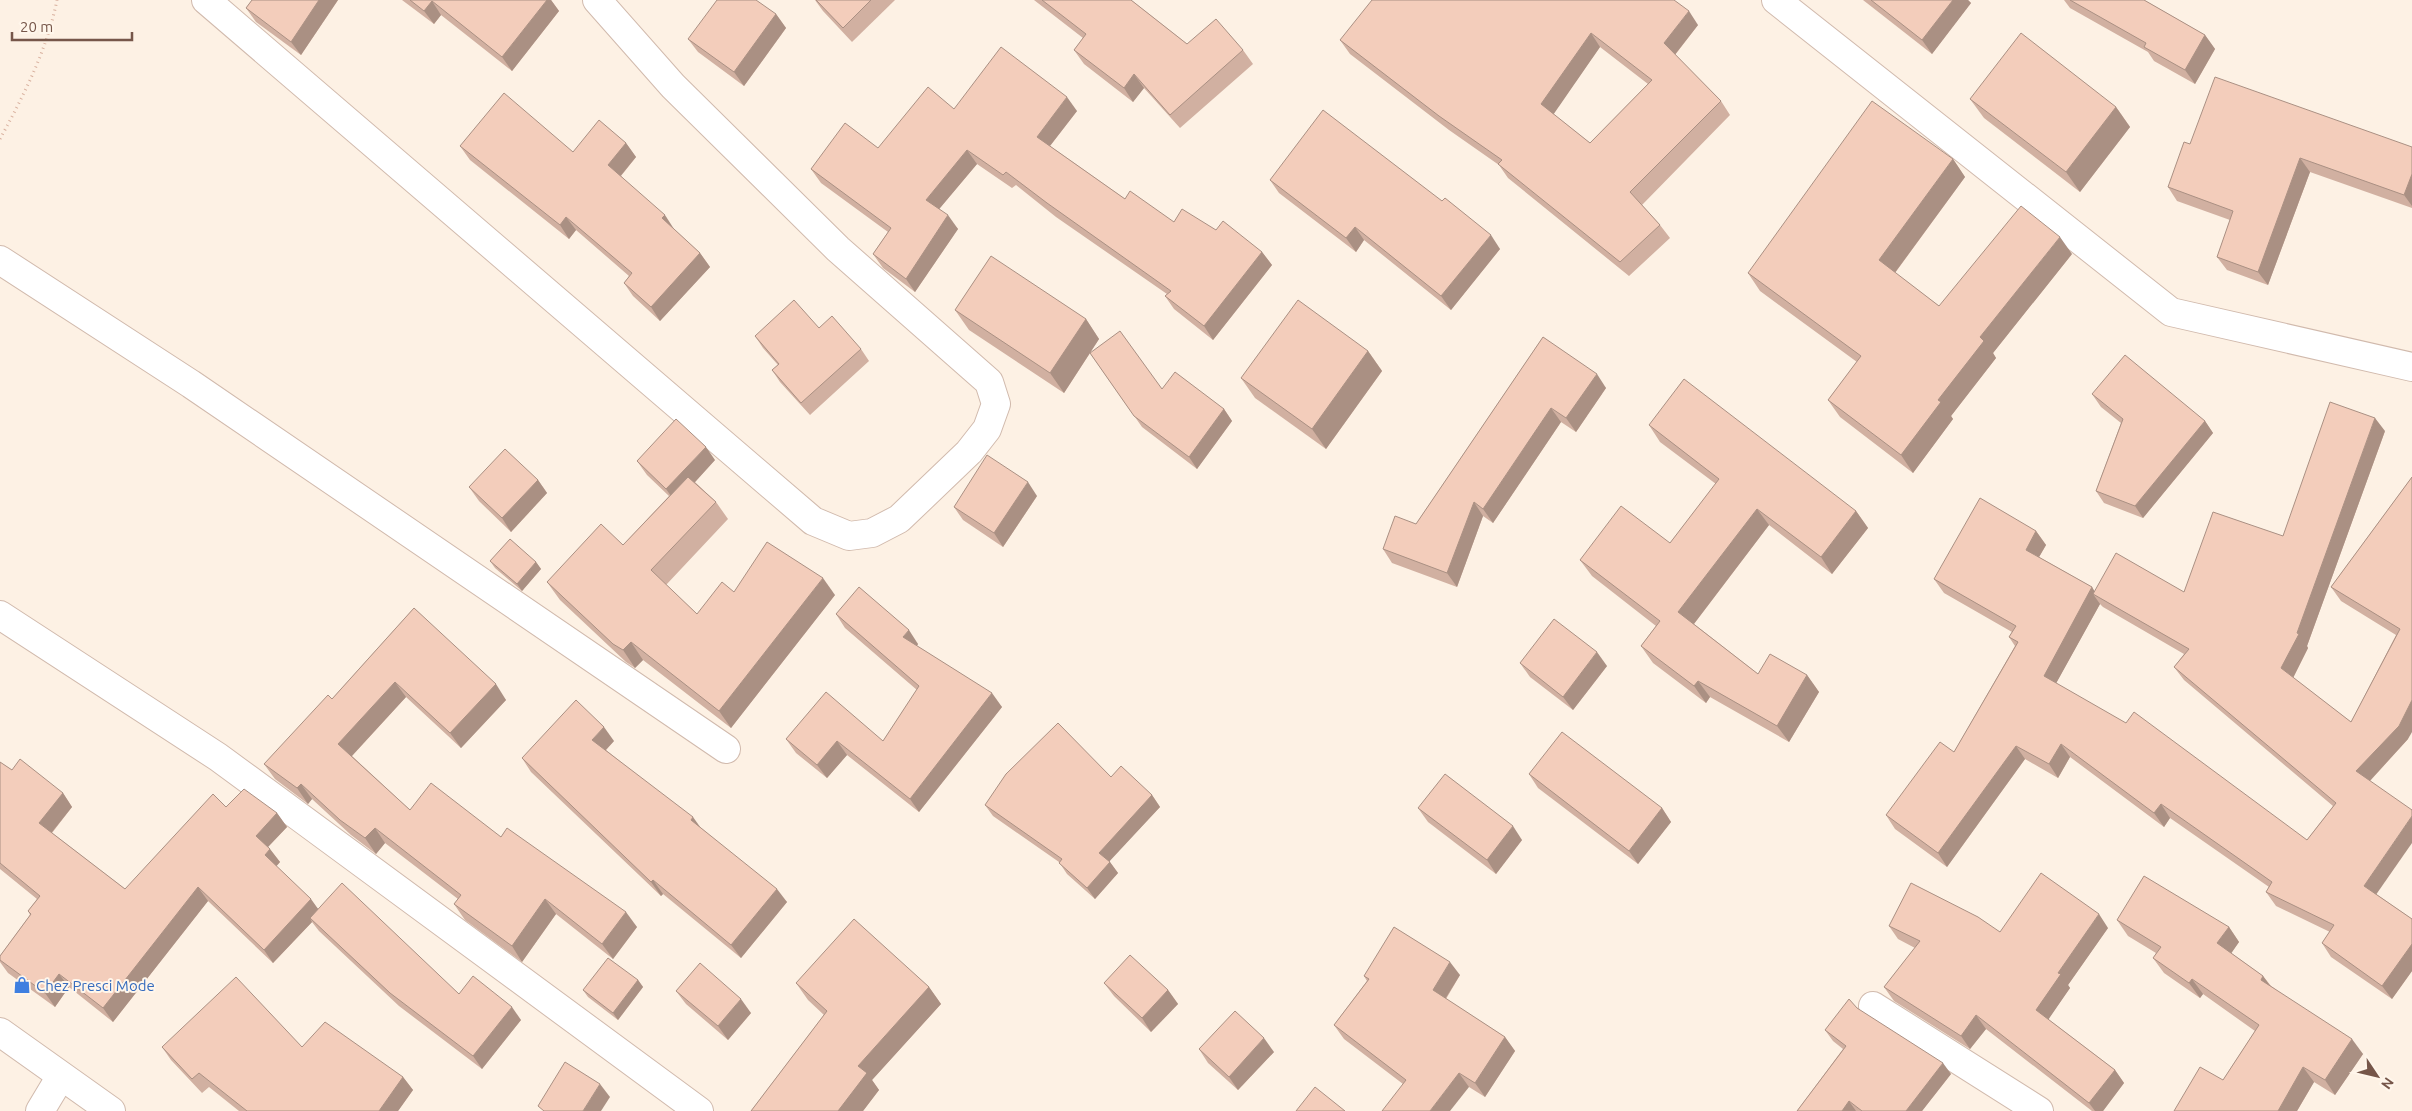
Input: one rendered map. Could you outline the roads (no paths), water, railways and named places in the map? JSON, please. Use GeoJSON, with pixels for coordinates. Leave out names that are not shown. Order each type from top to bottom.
{"type":"FeatureCollection","features":[{"type":"Feature","properties":{"kind":"street"},"geometry":{"type":"LineString","coordinates":[[206,0],[813,522],[849,536],[872,533],[899,519],[969,452],[987,429],[996,404],[989,382],[838,249],[673,86],[597,0]]}},
{"type":"Feature","properties":{"kind":"street"},"geometry":{"type":"LineString","coordinates":[[1776,0],[2170,312],[2412,367]]}},
{"type":"Feature","properties":{"kind":"street"},"geometry":{"type":"LineString","coordinates":[[0,260],[191,384],[726,749]]}},
{"type":"Feature","properties":{"kind":"street"},"geometry":{"type":"LineString","coordinates":[[0,615],[218,757],[699,1111]]}},
{"type":"Feature","properties":{"kind":"street"},"geometry":{"type":"LineString","coordinates":[[1873,1006],[2039,1111]]}},
{"type":"Feature","properties":{"kind":"street"},"geometry":{"type":"LineString","coordinates":[[0,1032],[110,1111]]}},
{"type":"Feature","properties":{"kind":"street"},"geometry":{"type":"LineString","coordinates":[[40,1111],[61,1076]]}},
{"type":"Feature","properties":{"kind":"place","name":"Chez Presci Mode"},"geometry":{"type":"Point","coordinates":[22,985]}}]}
